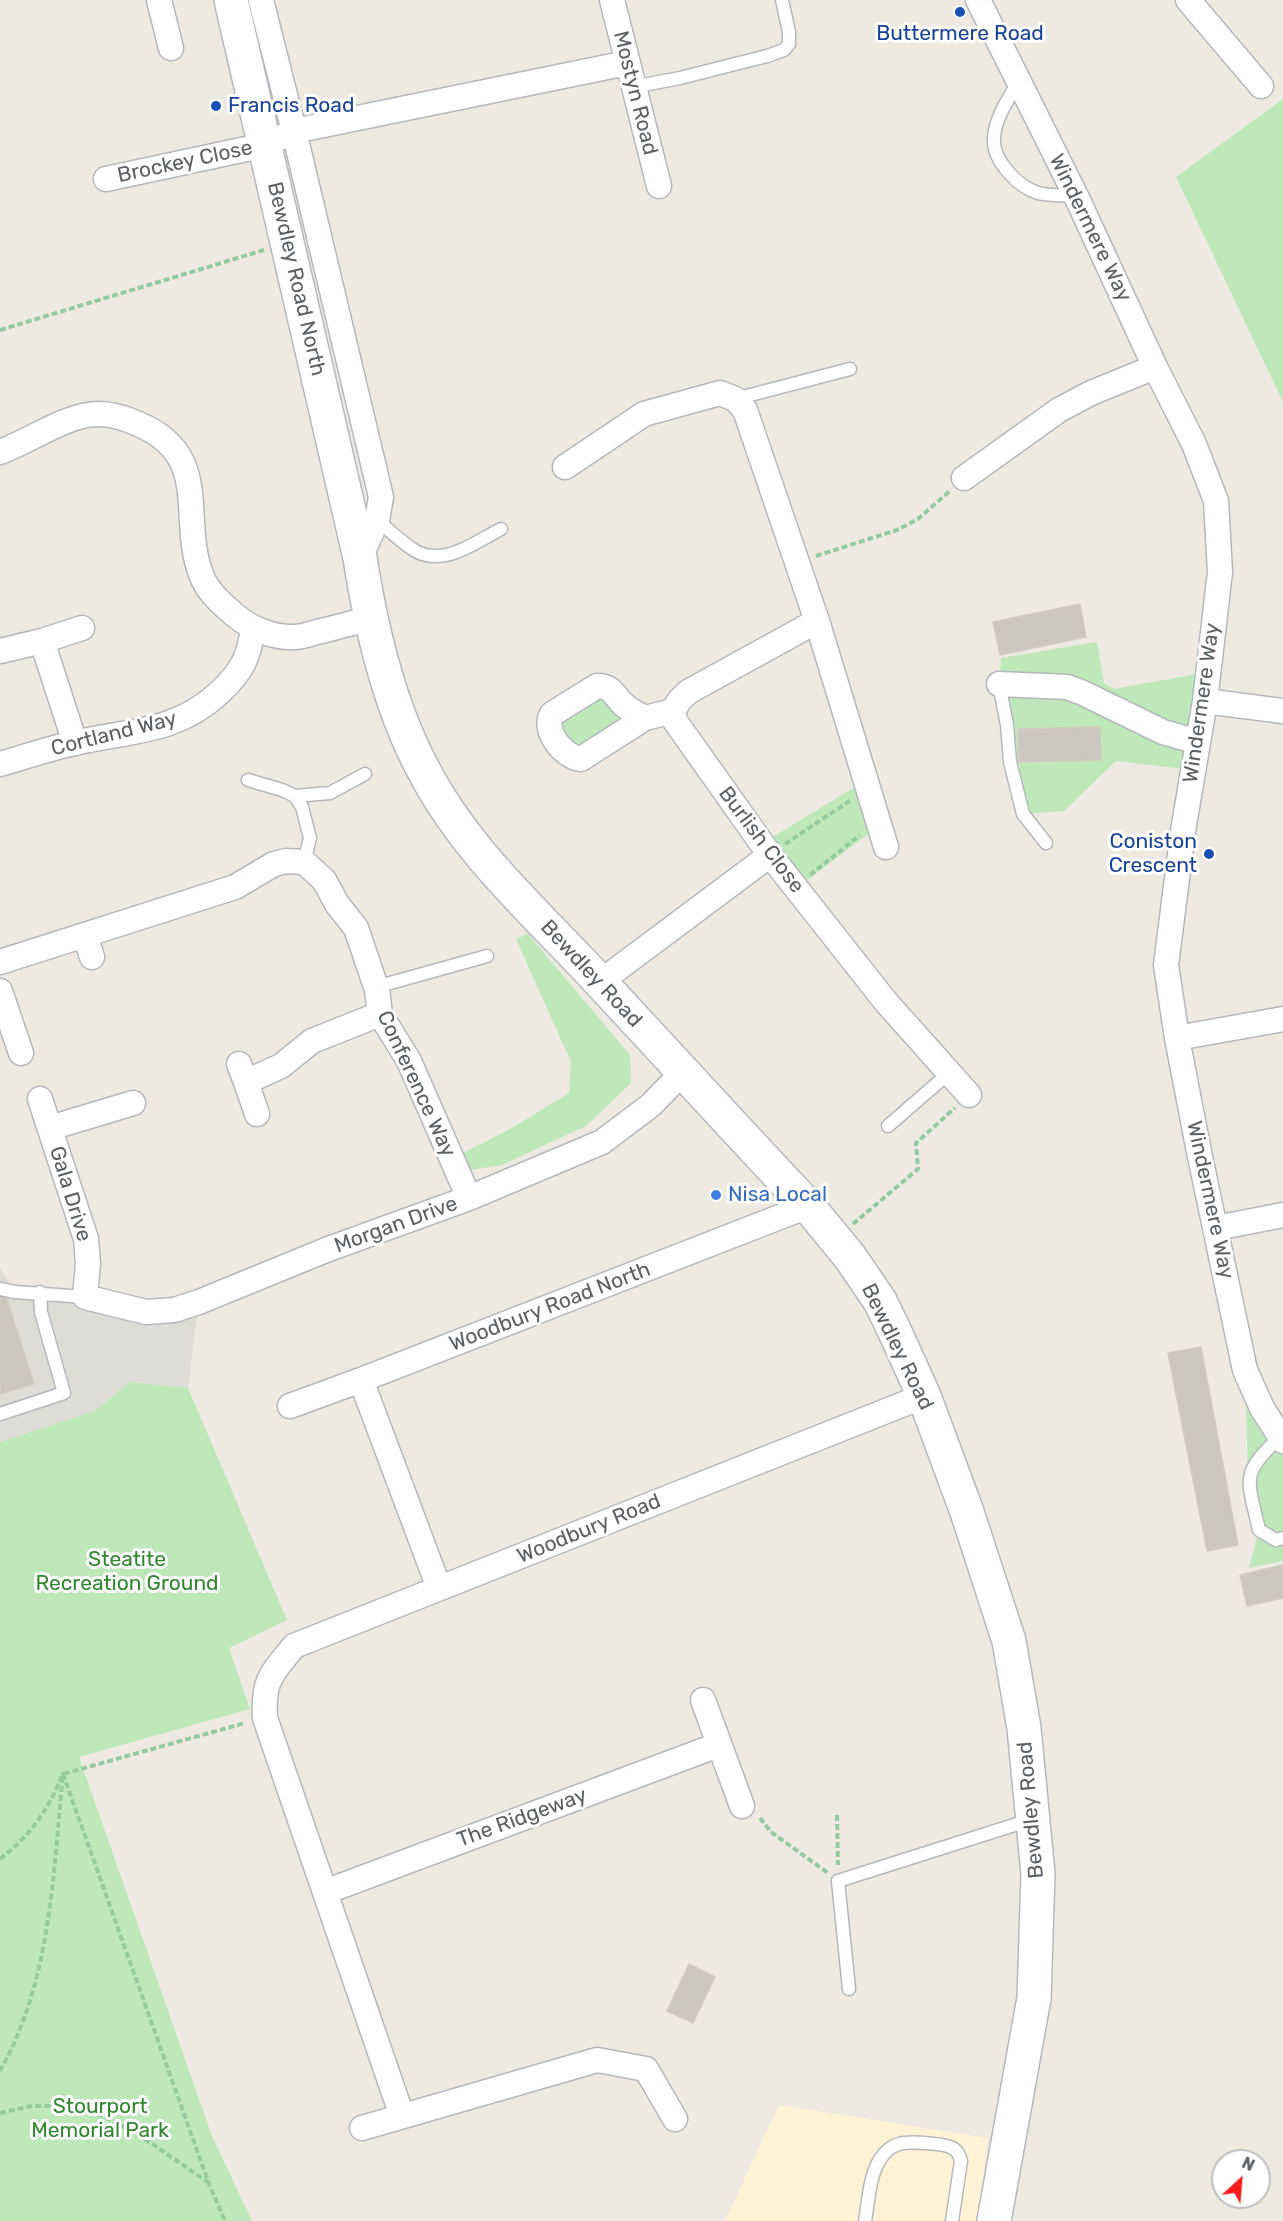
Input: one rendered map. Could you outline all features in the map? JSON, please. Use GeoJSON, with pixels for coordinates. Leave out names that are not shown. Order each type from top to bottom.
{"type":"FeatureCollection","features":[{"type":"Feature","properties":{"kind":"main road","name":"Bewdley Road North"},"geometry":{"type":"LineString","coordinates":[[231,0],[360,558]]}},
{"type":"Feature","properties":{"kind":"main road","name":"Bewdley Road"},"geometry":{"type":"LineString","coordinates":[[360,558],[369,619],[403,726],[423,769],[446,809],[469,840],[518,896],[808,1206],[850,1257],[880,1301],[924,1396],[968,1512],[1009,1641],[1024,1728],[1034,1819],[1038,1874],[1034,1998],[994,2221]]}},
{"type":"Feature","properties":{"kind":"street"},"geometry":{"type":"LineString","coordinates":[[159,0],[171,48]]}},
{"type":"Feature","properties":{"kind":"street"},"geometry":{"type":"LineString","coordinates":[[261,0],[381,497],[377,520],[360,558]]}},
{"type":"Feature","properties":{"kind":"street","name":"Mostyn Road"},"geometry":{"type":"LineString","coordinates":[[612,0],[659,186]]}},
{"type":"Feature","properties":{"kind":"street","name":"Windermere Way"},"geometry":{"type":"LineString","coordinates":[[978,0],[1076,196],[1155,367],[1194,444],[1216,501],[1220,572],[1166,965],[1177,1038],[1199,1152],[1245,1370],[1262,1408],[1281,1439]]}},
{"type":"Feature","properties":{"kind":"street"},"geometry":{"type":"LineString","coordinates":[[1188,0],[1261,86]]}},
{"type":"Feature","properties":{"kind":"street"},"geometry":{"type":"LineString","coordinates":[[265,145],[294,131],[627,63]]}},
{"type":"Feature","properties":{"kind":"street","name":"Brockey Close"},"geometry":{"type":"LineString","coordinates":[[106,179],[265,145]]}},
{"type":"Feature","properties":{"kind":"street"},"geometry":{"type":"LineString","coordinates":[[964,478],[1059,410],[1091,393],[1155,367]]}},
{"type":"Feature","properties":{"kind":"street"},"geometry":{"type":"LineString","coordinates":[[565,467],[644,414],[720,393],[735,399],[745,410],[817,621],[886,847]]}},
{"type":"Feature","properties":{"kind":"street"},"geometry":{"type":"LineString","coordinates":[[0,452],[20,445],[71,419],[86,415],[118,416],[142,425],[159,436],[179,455],[190,484],[195,554],[203,580],[220,603],[253,628],[295,638],[369,619]]}},
{"type":"Feature","properties":{"kind":"street"},"geometry":{"type":"LineString","coordinates":[[645,718],[632,712],[613,690],[606,686],[597,686],[552,714],[548,720],[548,728],[565,753],[572,758],[580,759],[645,718],[673,711],[688,692],[817,621]]}},
{"type":"Feature","properties":{"kind":"street"},"geometry":{"type":"LineString","coordinates":[[0,651],[42,641],[81,628]]}},
{"type":"Feature","properties":{"kind":"street","name":"Cortland Way"},"geometry":{"type":"LineString","coordinates":[[0,764],[75,743],[173,723],[197,712],[234,678],[244,664],[253,628]]}},
{"type":"Feature","properties":{"kind":"street"},"geometry":{"type":"LineString","coordinates":[[42,641],[75,743]]}},
{"type":"Feature","properties":{"kind":"street"},"geometry":{"type":"LineString","coordinates":[[999,684],[1067,687],[1163,732],[1198,742]]}},
{"type":"Feature","properties":{"kind":"street"},"geometry":{"type":"LineString","coordinates":[[1204,701],[1283,711]]}},
{"type":"Feature","properties":{"kind":"street"},"geometry":{"type":"LineString","coordinates":[[621,702],[625,714],[621,733]]}},
{"type":"Feature","properties":{"kind":"street","name":"Burlish Close"},"geometry":{"type":"LineString","coordinates":[[673,711],[681,732],[770,855],[886,1002],[969,1095]]}},
{"type":"Feature","properties":{"kind":"street"},"geometry":{"type":"LineString","coordinates":[[600,982],[770,855]]}},
{"type":"Feature","properties":{"kind":"street"},"geometry":{"type":"LineString","coordinates":[[0,962],[88,946],[235,887],[274,864],[286,861],[304,862]]}},
{"type":"Feature","properties":{"kind":"street","name":"Conference Way"},"geometry":{"type":"LineString","coordinates":[[304,862],[324,880],[337,904],[356,928],[376,987],[380,1014],[409,1061],[469,1198]]}},
{"type":"Feature","properties":{"kind":"street"},"geometry":{"type":"LineString","coordinates":[[0,991],[21,1053]]}},
{"type":"Feature","properties":{"kind":"street"},"geometry":{"type":"LineString","coordinates":[[257,1114],[243,1073],[280,1066],[312,1041],[380,1014]]}},
{"type":"Feature","properties":{"kind":"street"},"geometry":{"type":"LineString","coordinates":[[1177,1038],[1283,1019]]}},
{"type":"Feature","properties":{"kind":"street","name":"Morgan Drive"},"geometry":{"type":"LineString","coordinates":[[85,1296],[146,1312],[174,1310],[199,1302],[326,1250],[469,1198],[602,1142],[651,1105],[682,1073]]}},
{"type":"Feature","properties":{"kind":"street","name":"Gala Drive"},"geometry":{"type":"LineString","coordinates":[[40,1099],[86,1239],[88,1263],[85,1296]]}},
{"type":"Feature","properties":{"kind":"street","name":"Gala Drive"},"geometry":{"type":"LineString","coordinates":[[50,1128],[133,1103]]}},
{"type":"Feature","properties":{"kind":"street","name":"Woodbury Road North"},"geometry":{"type":"LineString","coordinates":[[290,1406],[808,1206]]}},
{"type":"Feature","properties":{"kind":"street"},"geometry":{"type":"LineString","coordinates":[[1216,1228],[1283,1215]]}},
{"type":"Feature","properties":{"kind":"street"},"geometry":{"type":"LineString","coordinates":[[361,1380],[439,1588]]}},
{"type":"Feature","properties":{"kind":"street","name":"Woodbury Road"},"geometry":{"type":"LineString","coordinates":[[265,1718],[264,1697],[268,1679],[294,1646],[924,1396]]}},
{"type":"Feature","properties":{"kind":"street"},"geometry":{"type":"LineString","coordinates":[[703,1700],[742,1806]]}},
{"type":"Feature","properties":{"kind":"street"},"geometry":{"type":"LineString","coordinates":[[265,1718],[402,2116]]}},
{"type":"Feature","properties":{"kind":"street","name":"The Ridgeway"},"geometry":{"type":"LineString","coordinates":[[325,1892],[718,1745]]}},
{"type":"Feature","properties":{"kind":"street"},"geometry":{"type":"LineString","coordinates":[[362,2128],[597,2060],[646,2070],[675,2118]]}},
{"type":"Feature","properties":{"kind":"lane"},"geometry":{"type":"LineString","coordinates":[[633,87],[680,78],[783,50],[789,44],[789,32],[782,0]]}},
{"type":"Feature","properties":{"kind":"lane"},"geometry":{"type":"LineString","coordinates":[[1018,82],[1001,112],[993,139],[1000,162],[1016,181],[1038,193],[1076,196]]}},
{"type":"Feature","properties":{"kind":"lane"},"geometry":{"type":"LineString","coordinates":[[735,399],[850,369]]}},
{"type":"Feature","properties":{"kind":"lane"},"geometry":{"type":"LineString","coordinates":[[377,520],[415,550],[430,556],[446,556],[501,529]]}},
{"type":"Feature","properties":{"kind":"lane"},"geometry":{"type":"LineString","coordinates":[[999,684],[1007,725],[1010,762],[1023,814],[1046,843]]}},
{"type":"Feature","properties":{"kind":"lane"},"geometry":{"type":"LineString","coordinates":[[248,780],[295,796],[330,793],[365,774]]}},
{"type":"Feature","properties":{"kind":"lane"},"geometry":{"type":"LineString","coordinates":[[295,796],[302,807],[310,838],[304,862]]}},
{"type":"Feature","properties":{"kind":"lane"},"geometry":{"type":"LineString","coordinates":[[376,987],[487,956]]}},
{"type":"Feature","properties":{"kind":"lane"},"geometry":{"type":"LineString","coordinates":[[888,1126],[949,1072]]}},
{"type":"Feature","properties":{"kind":"lane"},"geometry":{"type":"LineString","coordinates":[[0,1289],[85,1296]]}},
{"type":"Feature","properties":{"kind":"lane"},"geometry":{"type":"LineString","coordinates":[[0,1297],[15,1292]]}},
{"type":"Feature","properties":{"kind":"lane"},"geometry":{"type":"LineString","coordinates":[[0,1414],[64,1394],[41,1312],[40,1292]]}},
{"type":"Feature","properties":{"kind":"lane"},"geometry":{"type":"LineString","coordinates":[[1281,1439],[1261,1454],[1252,1467],[1248,1479],[1259,1530],[1276,1540],[1283,1538]]}},
{"type":"Feature","properties":{"kind":"lane"},"geometry":{"type":"LineString","coordinates":[[849,1989],[838,1881],[1034,1819]]}},
{"type":"Feature","properties":{"kind":"lane"},"geometry":{"type":"LineString","coordinates":[[865,2221],[876,2165],[884,2153],[896,2144],[908,2142],[947,2146],[954,2148],[959,2154],[961,2161],[952,2221]]}},
{"type":"Feature","properties":{"kind":"path"},"geometry":{"type":"LineString","coordinates":[[0,330],[287,243]]}},
{"type":"Feature","properties":{"kind":"path"},"geometry":{"type":"LineString","coordinates":[[797,563],[897,530],[918,519],[964,478]]}},
{"type":"Feature","properties":{"kind":"path"},"geometry":{"type":"LineString","coordinates":[[770,855],[868,788]]}},
{"type":"Feature","properties":{"kind":"path"},"geometry":{"type":"LineString","coordinates":[[795,886],[878,821]]}},
{"type":"Feature","properties":{"kind":"path"},"geometry":{"type":"LineString","coordinates":[[836,1240],[918,1169],[916,1143],[969,1095]]}},
{"type":"Feature","properties":{"kind":"path"},"geometry":{"type":"LineString","coordinates":[[63,1774],[265,1718]]}},
{"type":"Feature","properties":{"kind":"path"},"geometry":{"type":"LineString","coordinates":[[0,1859],[32,1829],[48,1808],[63,1774]]}},
{"type":"Feature","properties":{"kind":"path"},"geometry":{"type":"LineString","coordinates":[[0,2071],[14,2046],[39,1973],[51,1905],[63,1774]]}},
{"type":"Feature","properties":{"kind":"path"},"geometry":{"type":"LineString","coordinates":[[63,1774],[209,2184],[225,2221]]}},
{"type":"Feature","properties":{"kind":"path"},"geometry":{"type":"LineString","coordinates":[[742,1806],[752,1808],[771,1832],[838,1881]]}},
{"type":"Feature","properties":{"kind":"path"},"geometry":{"type":"LineString","coordinates":[[837,1815],[838,1881]]}},
{"type":"Feature","properties":{"kind":"path"},"geometry":{"type":"LineString","coordinates":[[0,2113],[31,2106],[75,2106],[112,2120],[151,2143],[209,2184]]}},
{"type":"Feature","properties":{"kind":"shaded area"},"geometry":{"type":"Polygon","coordinates":[[[0,1268],[15,1292],[146,1312],[199,1302],[188,1388],[130,1382],[95,1411],[0,1442],[0,1268]]]}},
{"type":"Feature","properties":{"kind":"shaded area"},"geometry":{"type":"Polygon","coordinates":[[[779,2105],[988,2138],[978,2221],[725,2221],[779,2105]]]}},
{"type":"Feature","properties":{"kind":"green space"},"geometry":{"type":"Polygon","coordinates":[[[1283,99],[1283,402],[1176,177],[1283,99]]]}},
{"type":"Feature","properties":{"kind":"green space"},"geometry":{"type":"Polygon","coordinates":[[[1097,642],[1104,683],[1114,689],[1207,672],[1193,770],[1116,761],[1064,811],[1023,814],[999,684],[1001,658],[1097,642]]]}},
{"type":"Feature","properties":{"kind":"green space"},"geometry":{"type":"Polygon","coordinates":[[[597,686],[632,712],[581,759],[552,714],[597,686]]]}},
{"type":"Feature","properties":{"kind":"green space"},"geometry":{"type":"Polygon","coordinates":[[[858,785],[872,831],[805,882],[771,838],[858,785]]]}},
{"type":"Feature","properties":{"kind":"green space"},"geometry":{"type":"Polygon","coordinates":[[[528,934],[630,1055],[631,1083],[586,1126],[502,1165],[470,1170],[463,1153],[510,1129],[569,1093],[571,1062],[516,939],[528,934]]]}},
{"type":"Feature","properties":{"kind":"green space"},"geometry":{"type":"Polygon","coordinates":[[[1245,1370],[1283,1441],[1283,1561],[1249,1568],[1259,1530],[1248,1479],[1245,1370]]]}},
{"type":"Feature","properties":{"kind":"green space"},"geometry":{"type":"Polygon","coordinates":[[[130,1382],[188,1388],[287,1620],[229,1648],[250,1709],[79,1757],[212,2136],[252,2221],[0,2221],[0,1442],[95,1411],[130,1382]]]}},
{"type":"Feature","properties":{"kind":"building"},"geometry":{"type":"Polygon","coordinates":[[[1080,604],[1086,637],[1000,655],[993,622],[1080,604]]]}},
{"type":"Feature","properties":{"kind":"building"},"geometry":{"type":"Polygon","coordinates":[[[1100,727],[1101,760],[1019,762],[1018,729],[1100,727]]]}},
{"type":"Feature","properties":{"kind":"building"},"geometry":{"type":"Polygon","coordinates":[[[0,1297],[7,1299],[34,1384],[0,1394],[0,1297]]]}},
{"type":"Feature","properties":{"kind":"building"},"geometry":{"type":"Polygon","coordinates":[[[1201,1347],[1238,1545],[1207,1551],[1168,1353],[1201,1347]]]}},
{"type":"Feature","properties":{"kind":"building"},"geometry":{"type":"Polygon","coordinates":[[[1283,1565],[1283,1598],[1247,1606],[1240,1575],[1283,1565]]]}},
{"type":"Feature","properties":{"kind":"building"},"geometry":{"type":"Polygon","coordinates":[[[689,1964],[715,1977],[693,2023],[667,2011],[689,1964]]]}},
{"type":"Feature","properties":{"kind":"place","name":"Buttermere Road"},"geometry":{"type":"Point","coordinates":[960,12]}},
{"type":"Feature","properties":{"kind":"place","name":"Francis Road"},"geometry":{"type":"Point","coordinates":[216,106]}},
{"type":"Feature","properties":{"kind":"place","name":"Coniston Crescent"},"geometry":{"type":"Point","coordinates":[1209,854]}},
{"type":"Feature","properties":{"kind":"place","name":"Nisa Local"},"geometry":{"type":"Point","coordinates":[716,1195]}},
{"type":"Feature","properties":{"kind":"park label","name":"Steatite Recreation Ground"},"geometry":{"type":"Point","coordinates":[127,1572]}},
{"type":"Feature","properties":{"kind":"park label","name":"Stourport Memorial Park"},"geometry":{"type":"Point","coordinates":[100,2119]}}]}
